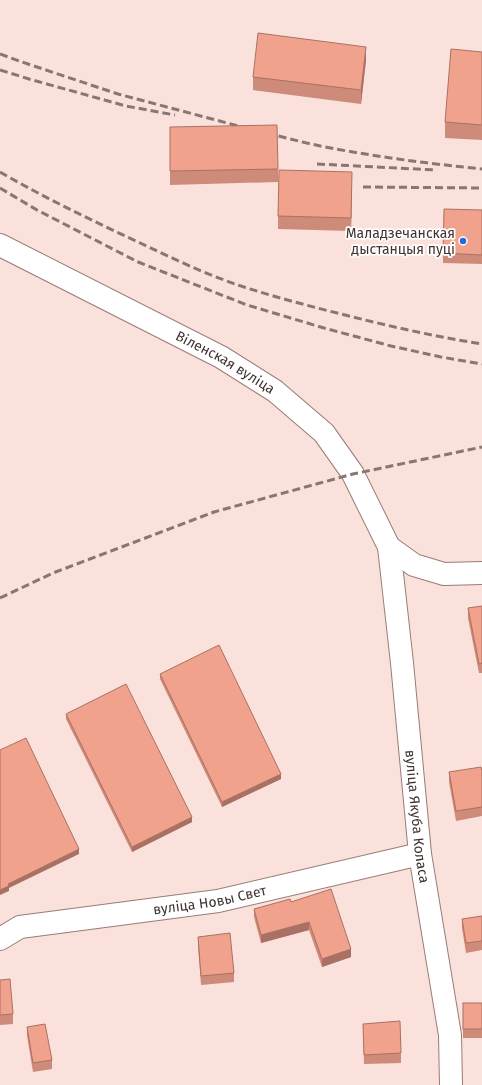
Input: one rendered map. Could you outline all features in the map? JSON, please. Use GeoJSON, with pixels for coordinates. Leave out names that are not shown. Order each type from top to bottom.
{"type":"FeatureCollection","features":[{"type":"Feature","properties":{"kind":"street","name":"Віленская вуліца"},"geometry":{"type":"LineString","coordinates":[[0,245],[221,357],[275,391],[324,433],[353,474],[389,547]]}},
{"type":"Feature","properties":{"kind":"street"},"geometry":{"type":"LineString","coordinates":[[389,547],[414,565],[444,574],[482,573]]}},
{"type":"Feature","properties":{"kind":"street","name":"вуліца Якуба Коласа"},"geometry":{"type":"LineString","coordinates":[[389,547],[402,663],[420,854],[450,1035],[451,1085]]}},
{"type":"Feature","properties":{"kind":"street","name":"вуліца Новы Свет"},"geometry":{"type":"LineString","coordinates":[[0,939],[20,927],[218,901],[420,854]]}},
{"type":"Feature","properties":{"kind":"building"},"geometry":{"type":"Polygon","coordinates":[[[258,33],[366,47],[361,90],[253,77],[258,33]]]}},
{"type":"Feature","properties":{"kind":"building"},"geometry":{"type":"Polygon","coordinates":[[[451,49],[482,52],[482,125],[445,122],[451,49]]]}},
{"type":"Feature","properties":{"kind":"building"},"geometry":{"type":"Polygon","coordinates":[[[277,125],[278,169],[170,171],[170,127],[277,125]]]}},
{"type":"Feature","properties":{"kind":"building"},"geometry":{"type":"Polygon","coordinates":[[[279,170],[352,172],[351,218],[278,216],[279,170]]]}},
{"type":"Feature","properties":{"kind":"building","name":"Маладзечанская дыстанцыя пуці"},"geometry":{"type":"Polygon","coordinates":[[[444,209],[482,210],[482,255],[443,253],[444,209]]]}},
{"type":"Feature","properties":{"kind":"building"},"geometry":{"type":"Polygon","coordinates":[[[482,606],[482,663],[479,664],[468,608],[482,606]]]}},
{"type":"Feature","properties":{"kind":"building"},"geometry":{"type":"Polygon","coordinates":[[[219,645],[281,774],[222,802],[160,674],[219,645]]]}},
{"type":"Feature","properties":{"kind":"building"},"geometry":{"type":"Polygon","coordinates":[[[126,684],[192,817],[132,847],[66,714],[126,684]]]}},
{"type":"Feature","properties":{"kind":"building"},"geometry":{"type":"Polygon","coordinates":[[[26,738],[79,849],[8,884],[9,886],[0,890],[0,750],[26,738]]]}},
{"type":"Feature","properties":{"kind":"building"},"geometry":{"type":"Polygon","coordinates":[[[481,767],[482,807],[456,811],[449,772],[481,767]]]}},
{"type":"Feature","properties":{"kind":"building"},"geometry":{"type":"Polygon","coordinates":[[[331,889],[351,949],[322,959],[309,922],[261,935],[254,909],[290,899],[291,902],[331,889]]]}},
{"type":"Feature","properties":{"kind":"building"},"geometry":{"type":"Polygon","coordinates":[[[482,916],[482,941],[466,943],[462,919],[482,916]]]}},
{"type":"Feature","properties":{"kind":"building"},"geometry":{"type":"Polygon","coordinates":[[[230,933],[234,973],[201,976],[198,937],[230,933]]]}},
{"type":"Feature","properties":{"kind":"building"},"geometry":{"type":"Polygon","coordinates":[[[10,979],[13,1014],[0,1015],[0,980],[10,979]]]}},
{"type":"Feature","properties":{"kind":"building"},"geometry":{"type":"Polygon","coordinates":[[[463,1003],[482,1003],[482,1029],[463,1029],[463,1003]]]}},
{"type":"Feature","properties":{"kind":"building"},"geometry":{"type":"Polygon","coordinates":[[[400,1021],[401,1053],[364,1055],[363,1024],[400,1021]]]}},
{"type":"Feature","properties":{"kind":"building"},"geometry":{"type":"Polygon","coordinates":[[[45,1024],[52,1060],[33,1063],[27,1027],[45,1024]]]}},
{"type":"Feature","properties":{"kind":"railway"},"geometry":{"type":"LineString","coordinates":[[0,54],[118,94],[246,128]]}},
{"type":"Feature","properties":{"kind":"railway"},"geometry":{"type":"LineString","coordinates":[[0,70],[126,106],[175,115]]}},
{"type":"Feature","properties":{"kind":"railway"},"geometry":{"type":"LineString","coordinates":[[267,133],[310,144],[354,152],[482,169]]}},
{"type":"Feature","properties":{"kind":"railway"},"geometry":{"type":"LineString","coordinates":[[317,164],[436,170]]}},
{"type":"Feature","properties":{"kind":"railway"},"geometry":{"type":"LineString","coordinates":[[0,172],[51,200],[103,225],[190,266],[230,282],[283,299],[366,320],[432,335],[482,344]]}},
{"type":"Feature","properties":{"kind":"railway"},"geometry":{"type":"LineString","coordinates":[[363,187],[482,188]]}},
{"type":"Feature","properties":{"kind":"railway"},"geometry":{"type":"LineString","coordinates":[[0,188],[37,210],[138,262],[247,305],[391,346],[482,364]]}},
{"type":"Feature","properties":{"kind":"railway"},"geometry":{"type":"LineString","coordinates":[[0,598],[53,573],[214,512],[353,474],[482,447]]}},
{"type":"Feature","properties":{"kind":"place","name":"Маладзечанская дыстанцыя пуці"},"geometry":{"type":"Point","coordinates":[463,241]}}]}
